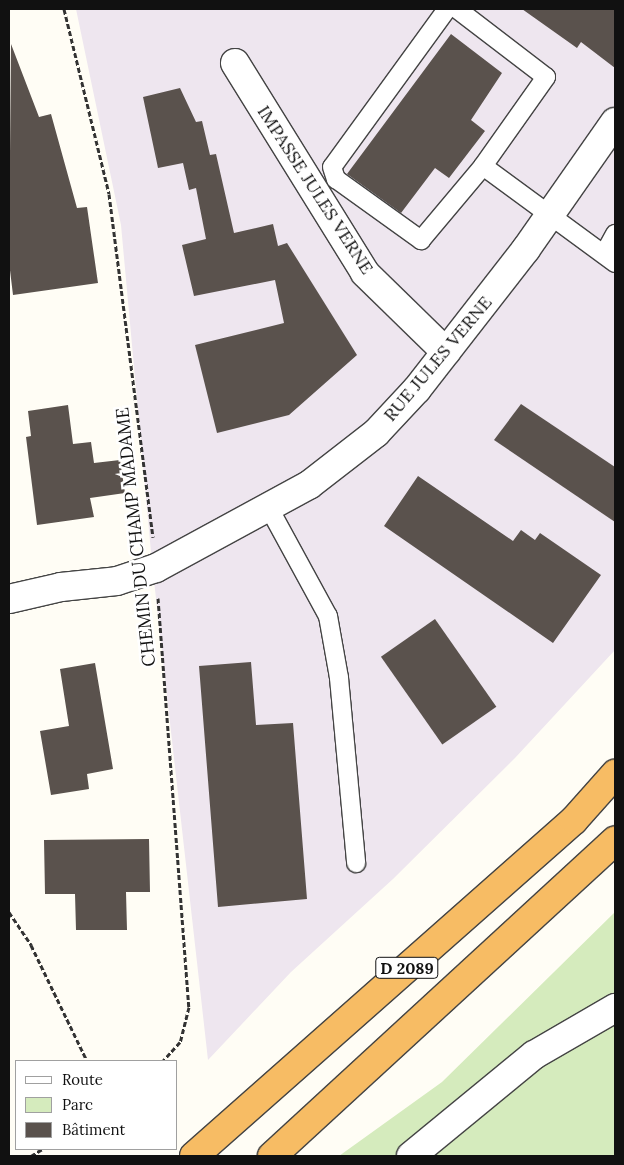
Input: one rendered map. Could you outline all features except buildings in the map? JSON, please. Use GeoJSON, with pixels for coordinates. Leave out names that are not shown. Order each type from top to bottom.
{"type":"FeatureCollection","features":[{"type":"Feature","properties":{"kind":"highway","name":"D 2089"},"geometry":{"type":"LineString","coordinates":[[194,1156],[574,820],[615,774]]}},
{"type":"Feature","properties":{"kind":"highway","name":"D 2089"},"geometry":{"type":"LineString","coordinates":[[272,1156],[615,841]]}},
{"type":"Feature","properties":{"kind":"street","name":"IMPASSE JULES VERNE"},"geometry":{"type":"LineString","coordinates":[[235,63],[365,272],[446,352]]}},
{"type":"Feature","properties":{"kind":"street","name":"RUE JULES VERNE"},"geometry":{"type":"LineString","coordinates":[[9,599],[61,587],[116,581],[156,568],[309,485],[376,432],[446,352],[550,216],[615,122]]}},
{"type":"Feature","properties":{"kind":"street"},"geometry":{"type":"LineString","coordinates":[[411,1156],[534,1055],[615,1008]]}},
{"type":"Feature","properties":{"kind":"lane"},"geometry":{"type":"LineString","coordinates":[[447,9],[332,167],[336,179],[421,240],[483,166],[546,77],[457,9]]}},
{"type":"Feature","properties":{"kind":"lane"},"geometry":{"type":"LineString","coordinates":[[483,166],[609,259],[615,234]]}},
{"type":"Feature","properties":{"kind":"lane"},"geometry":{"type":"LineString","coordinates":[[268,508],[328,616],[339,678],[356,862]]}},
{"type":"Feature","properties":{"kind":"path","name":"CHEMIN DU CHAMP MADAME"},"geometry":{"type":"LineString","coordinates":[[64,9],[109,194],[156,568],[189,1007],[180,1042],[164,1060]]}},
{"type":"Feature","properties":{"kind":"path"},"geometry":{"type":"LineString","coordinates":[[9,912],[31,945],[87,1060]]}},
{"type":"Feature","properties":{"kind":"shaded area"},"geometry":{"type":"Polygon","coordinates":[[[76,9],[615,9],[615,650],[515,758],[393,879],[291,972],[208,1060],[152,563],[121,225],[76,9]]]}},
{"type":"Feature","properties":{"kind":"green space"},"geometry":{"type":"Polygon","coordinates":[[[615,912],[615,1156],[339,1156],[442,1082],[615,912]]]}}]}
